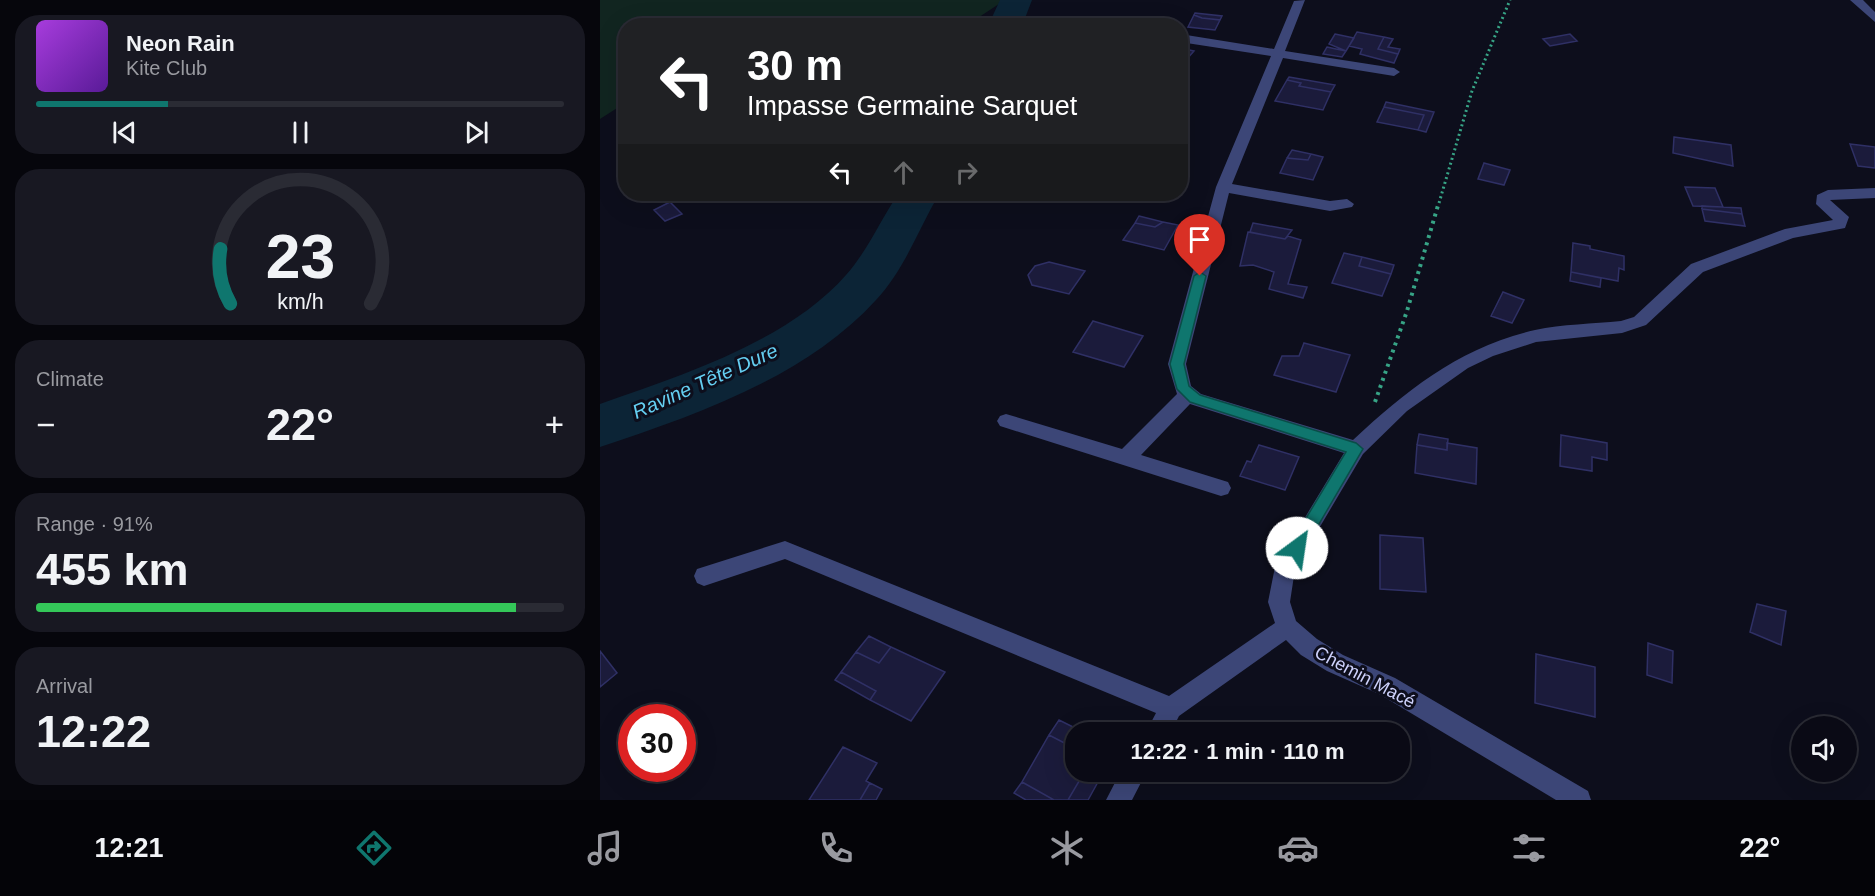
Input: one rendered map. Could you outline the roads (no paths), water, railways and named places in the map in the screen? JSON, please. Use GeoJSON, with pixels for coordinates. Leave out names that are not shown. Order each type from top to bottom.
{"type":"FeatureCollection","features":[{"type":"Feature","properties":{"kind":"street"},"geometry":{"type":"LineString","coordinates":[[1856,0],[1875,18]]}},
{"type":"Feature","properties":{"kind":"street"},"geometry":{"type":"LineString","coordinates":[[1300,1],[1223,187],[1177,364],[1183,389],[1195,399],[1362,444]]}},
{"type":"Feature","properties":{"kind":"street"},"geometry":{"type":"LineString","coordinates":[[1188,39],[1394,72]]}},
{"type":"Feature","properties":{"kind":"street"},"geometry":{"type":"LineString","coordinates":[[1223,187],[1330,206],[1347,204]]}},
{"type":"Feature","properties":{"kind":"street"},"geometry":{"type":"LineString","coordinates":[[1164,722],[1172,708],[1287,627],[1279,602],[1285,567],[1362,444],[1401,406],[1462,363],[1479,355],[1536,336],[1622,327],[1640,321],[1665,295],[1697,268],[1790,233],[1840,224],[1840,217],[1823,204],[1822,198],[1828,195],[1875,193]]}},
{"type":"Feature","properties":{"kind":"street"},"geometry":{"type":"LineString","coordinates":[[1127,457],[1189,394]]}},
{"type":"Feature","properties":{"kind":"street"},"geometry":{"type":"LineString","coordinates":[[1006,421],[1221,488]]}},
{"type":"Feature","properties":{"kind":"street"},"geometry":{"type":"LineString","coordinates":[[704,576],[785,550],[1172,708]]}},
{"type":"Feature","properties":{"kind":"street","name":"Chemin Macé"},"geometry":{"type":"LineString","coordinates":[[1287,627],[1309,647],[1335,663],[1387,686],[1579,800]]}},
{"type":"Feature","properties":{"kind":"street"},"geometry":{"type":"LineString","coordinates":[[1118,800],[1129,782]]}},
{"type":"Feature","properties":{"kind":"waterway","name":"Ravine Tête Dure"},"geometry":{"type":"LineString","coordinates":[[1008,18],[1016,0]]}},
{"type":"Feature","properties":{"kind":"waterway","name":"Ravine Tête Dure"},"geometry":{"type":"LineString","coordinates":[[600,426],[678,397],[758,362],[796,341],[831,316],[861,288],[886,255],[914,201]]}}]}
